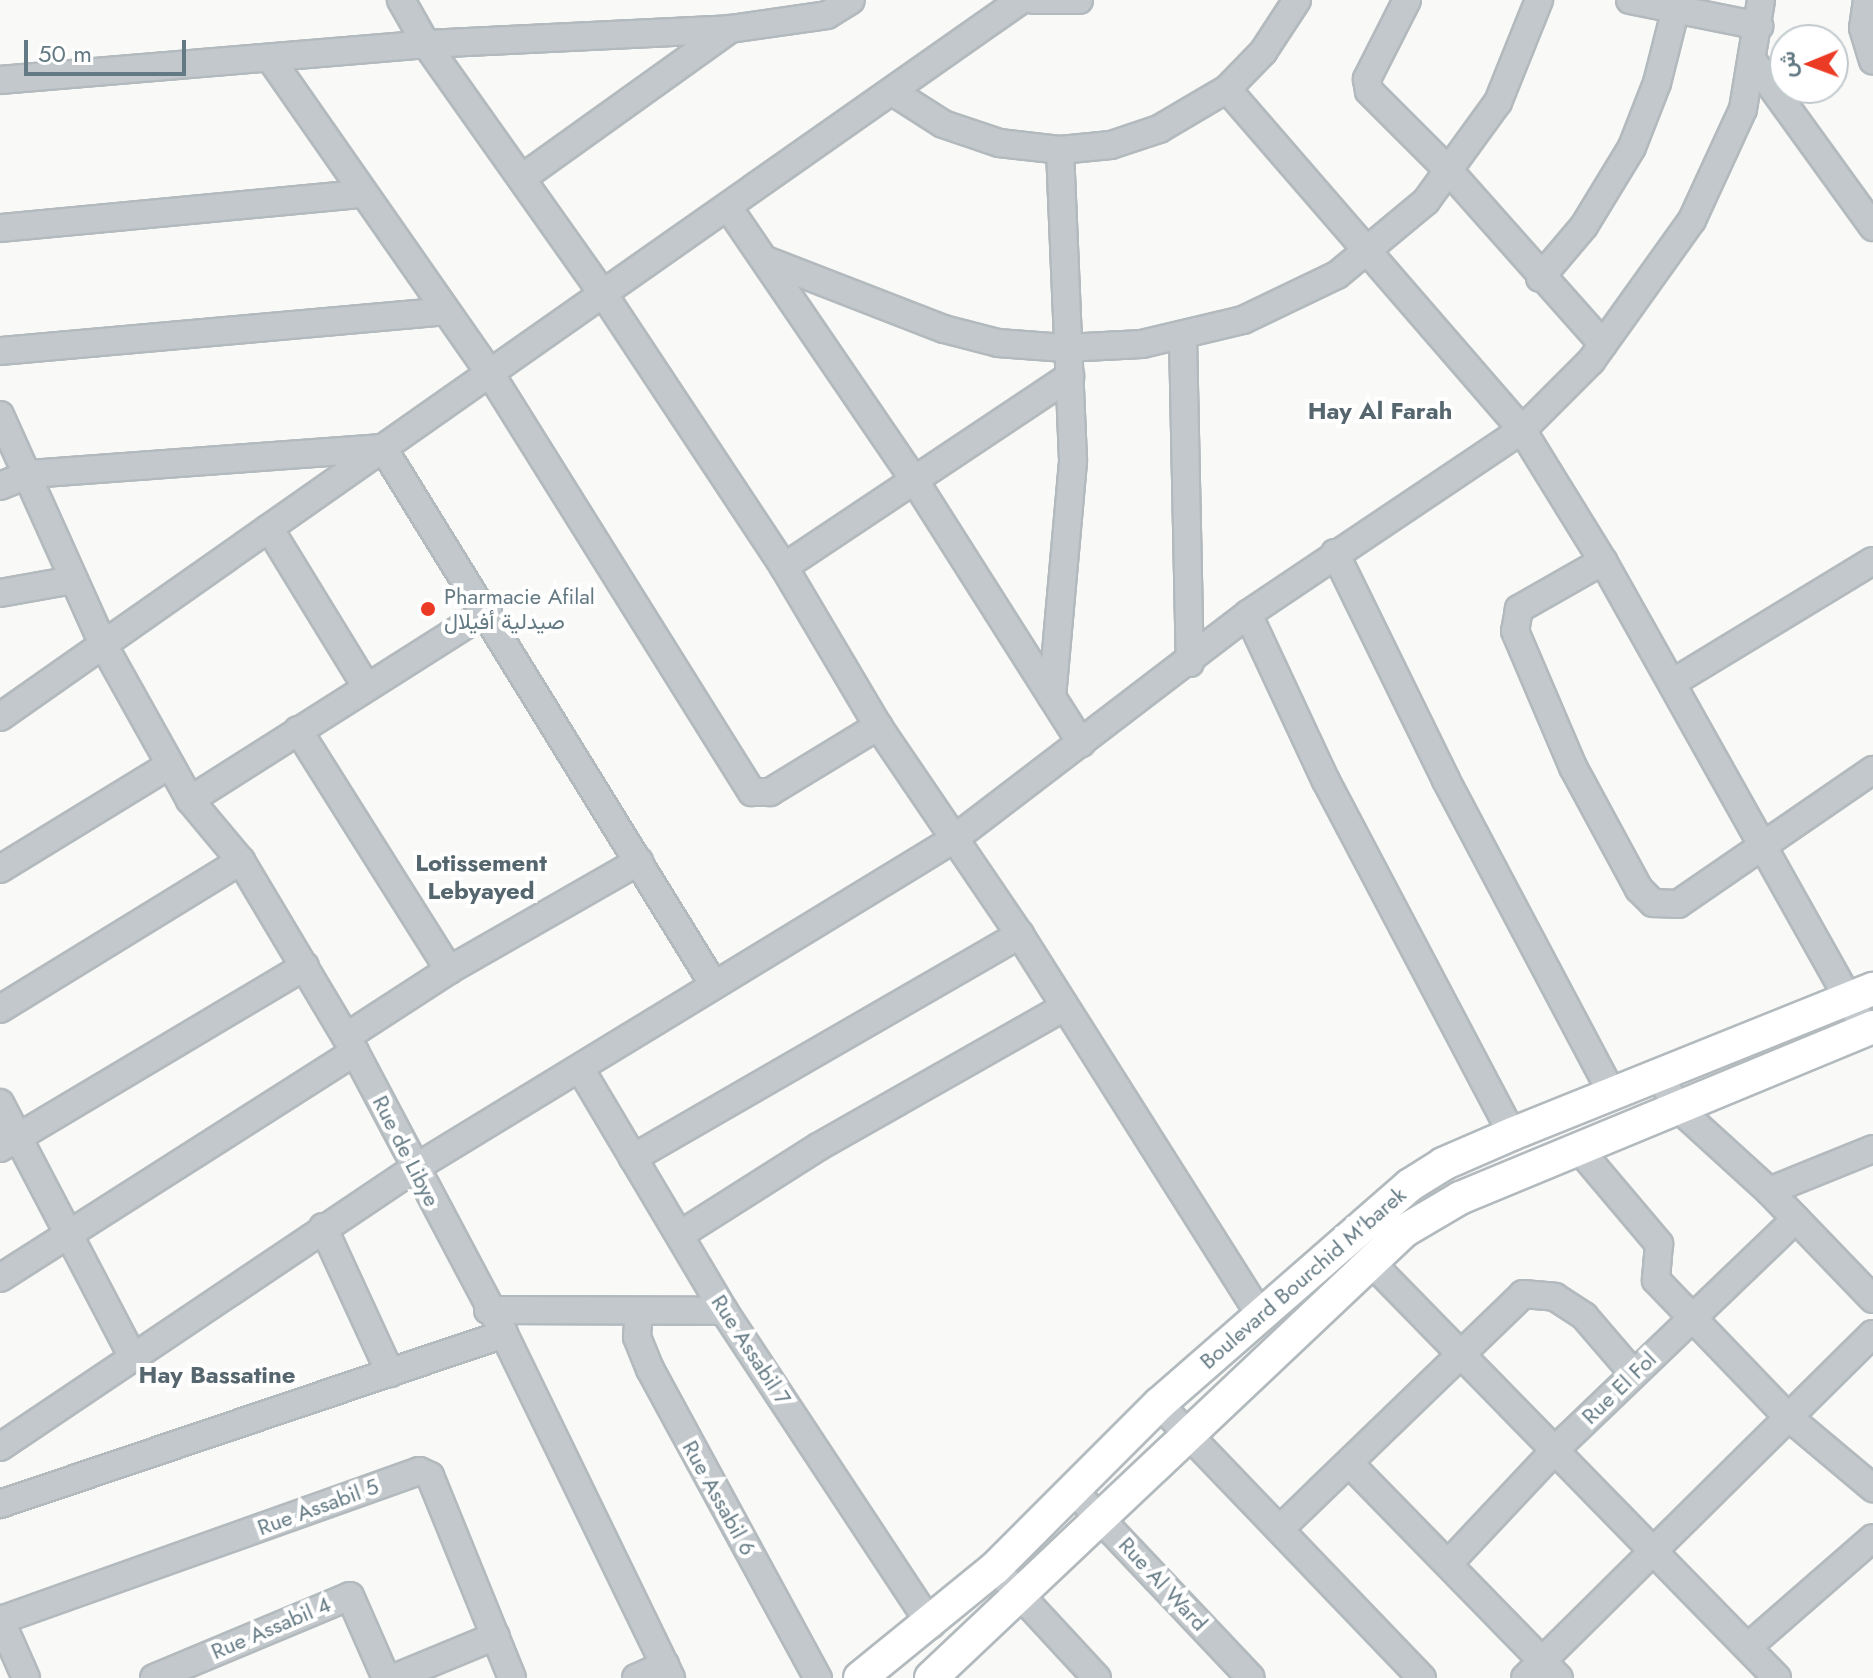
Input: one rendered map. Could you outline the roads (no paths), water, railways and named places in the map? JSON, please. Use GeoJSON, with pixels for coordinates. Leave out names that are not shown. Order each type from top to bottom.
{"type":"FeatureCollection","features":[{"type":"Feature","properties":{"kind":"main road","name":"Boulevard Bourchid M'barek"},"geometry":{"type":"LineString","coordinates":[[860,1678],[931,1625],[995,1568],[1159,1404],[1346,1237],[1427,1174],[1512,1134],[1660,1078],[1861,995]]}},
{"type":"Feature","properties":{"kind":"main road","name":"Boulevard Bourchid M'barek"},"geometry":{"type":"LineString","coordinates":[[931,1678],[1021,1596],[1187,1432],[1404,1231],[1451,1203],[1869,1028]]}},
{"type":"Feature","properties":{"kind":"street"},"geometry":{"type":"LineString","coordinates":[[401,0],[426,44],[604,295],[784,567],[878,726],[1020,935],[1260,1314]]}},
{"type":"Feature","properties":{"kind":"street"},"geometry":{"type":"LineString","coordinates":[[0,80],[426,44],[730,29],[827,15],[851,0]]}},
{"type":"Feature","properties":{"kind":"street"},"geometry":{"type":"LineString","coordinates":[[0,717],[383,448],[488,370],[604,295],[1021,0]]}},
{"type":"Feature","properties":{"kind":"street"},"geometry":{"type":"LineString","coordinates":[[1034,0],[1079,0]]}},
{"type":"Feature","properties":{"kind":"street"},"geometry":{"type":"LineString","coordinates":[[893,92],[971,135],[1060,150],[1134,140],[1227,89],[1263,52],[1297,0]]}},
{"type":"Feature","properties":{"kind":"street"},"geometry":{"type":"LineString","coordinates":[[1407,0],[1368,87],[1451,173],[1540,278],[1603,344]]}},
{"type":"Feature","properties":{"kind":"street"},"geometry":{"type":"LineString","coordinates":[[766,260],[973,338],[1065,348],[1183,337],[1282,305],[1371,251],[1451,173],[1498,102],[1539,0]]}},
{"type":"Feature","properties":{"kind":"street"},"geometry":{"type":"LineString","coordinates":[[0,1447],[132,1355],[415,1168],[581,1070],[954,839],[1190,663],[1248,614],[1522,430],[1556,401],[1667,261],[1703,200],[1743,109],[1753,61],[1760,13],[1630,0]]}},
{"type":"Feature","properties":{"kind":"street"},"geometry":{"type":"LineString","coordinates":[[1867,0],[1863,28],[1873,60]]}},
{"type":"Feature","properties":{"kind":"street"},"geometry":{"type":"LineString","coordinates":[[1540,278],[1584,226],[1632,147],[1678,5]]}},
{"type":"Feature","properties":{"kind":"street"},"geometry":{"type":"LineString","coordinates":[[522,178],[730,29]]}},
{"type":"Feature","properties":{"kind":"street"},"geometry":{"type":"LineString","coordinates":[[270,58],[362,194],[488,370],[752,792],[770,792],[878,726]]}},
{"type":"Feature","properties":{"kind":"street"},"geometry":{"type":"LineString","coordinates":[[1753,61],[1873,227]]}},
{"type":"Feature","properties":{"kind":"street"},"geometry":{"type":"LineString","coordinates":[[1227,89],[1371,251],[1522,430],[1603,561],[1759,844],[1861,995],[1869,1028]]}},
{"type":"Feature","properties":{"kind":"street"},"geometry":{"type":"LineString","coordinates":[[1052,697],[1072,494],[1060,150]]}},
{"type":"Feature","properties":{"kind":"street"},"geometry":{"type":"LineString","coordinates":[[0,228],[362,194]]}},
{"type":"Feature","properties":{"kind":"street"},"geometry":{"type":"LineString","coordinates":[[728,207],[913,478],[1081,743]]}},
{"type":"Feature","properties":{"kind":"street"},"geometry":{"type":"LineString","coordinates":[[0,351],[445,311]]}},
{"type":"Feature","properties":{"kind":"street"},"geometry":{"type":"LineString","coordinates":[[1183,337],[1190,663]]}},
{"type":"Feature","properties":{"kind":"street"},"geometry":{"type":"LineString","coordinates":[[784,567],[1070,376]]}},
{"type":"Feature","properties":{"kind":"street","name":"Rue de Libye"},"geometry":{"type":"LineString","coordinates":[[0,415],[104,646],[190,800],[241,861],[351,1044],[488,1310],[504,1334],[668,1672]]}},
{"type":"Feature","properties":{"kind":"street"},"geometry":{"type":"LineString","coordinates":[[0,486],[29,474],[383,448]]}},
{"type":"Feature","properties":{"kind":"street"},"geometry":{"type":"LineString","coordinates":[[383,448],[488,611],[714,985]]}},
{"type":"Feature","properties":{"kind":"street"},"geometry":{"type":"LineString","coordinates":[[269,528],[366,686]]}},
{"type":"Feature","properties":{"kind":"street"},"geometry":{"type":"LineString","coordinates":[[1335,553],[1446,780],[1612,1094]]}},
{"type":"Feature","properties":{"kind":"street"},"geometry":{"type":"LineString","coordinates":[[1603,561],[1519,609],[1514,622],[1573,767],[1639,889],[1653,903],[1678,904],[1759,844],[1873,770]]}},
{"type":"Feature","properties":{"kind":"street"},"geometry":{"type":"LineString","coordinates":[[1672,683],[1873,561]]}},
{"type":"Feature","properties":{"kind":"street"},"geometry":{"type":"LineString","coordinates":[[0,593],[73,580]]}},
{"type":"Feature","properties":{"kind":"street"},"geometry":{"type":"LineString","coordinates":[[190,800],[488,611]]}},
{"type":"Feature","properties":{"kind":"street"},"geometry":{"type":"LineString","coordinates":[[1248,614],[1326,781],[1512,1134]]}},
{"type":"Feature","properties":{"kind":"street"},"geometry":{"type":"LineString","coordinates":[[298,730],[449,970]]}},
{"type":"Feature","properties":{"kind":"street"},"geometry":{"type":"LineString","coordinates":[[0,869],[170,765]]}},
{"type":"Feature","properties":{"kind":"street"},"geometry":{"type":"LineString","coordinates":[[0,1009],[241,861]]}},
{"type":"Feature","properties":{"kind":"street"},"geometry":{"type":"LineString","coordinates":[[0,1278],[70,1235],[351,1044],[449,970],[639,861]]}},
{"type":"Feature","properties":{"kind":"street"},"geometry":{"type":"LineString","coordinates":[[633,1158],[1020,935]]}},
{"type":"Feature","properties":{"kind":"street"},"geometry":{"type":"LineString","coordinates":[[9,1143],[305,966]]}},
{"type":"Feature","properties":{"kind":"street"},"geometry":{"type":"LineString","coordinates":[[681,1234],[818,1147],[1064,1007]]}},
{"type":"Feature","properties":{"kind":"street","name":"Rue Assabil 7"},"geometry":{"type":"LineString","coordinates":[[581,1070],[724,1311],[931,1625]]}},
{"type":"Feature","properties":{"kind":"street"},"geometry":{"type":"LineString","coordinates":[[1660,1078],[1679,1109],[1769,1191],[1873,1299]]}},
{"type":"Feature","properties":{"kind":"street"},"geometry":{"type":"LineString","coordinates":[[0,1103],[9,1143],[70,1235],[132,1355]]}},
{"type":"Feature","properties":{"kind":"street"},"geometry":{"type":"LineString","coordinates":[[1578,1148],[1654,1237],[1662,1254],[1656,1280],[1695,1317],[1786,1415],[1873,1488]]}},
{"type":"Feature","properties":{"kind":"street"},"geometry":{"type":"LineString","coordinates":[[1769,1191],[1873,1149]]}},
{"type":"Feature","properties":{"kind":"street","name":"Rue El Fol"},"geometry":{"type":"LineString","coordinates":[[1449,1563],[1557,1448],[1796,1219]]}},
{"type":"Feature","properties":{"kind":"street"},"geometry":{"type":"LineString","coordinates":[[323,1227],[390,1373]]}},
{"type":"Feature","properties":{"kind":"street"},"geometry":{"type":"LineString","coordinates":[[1346,1237],[1557,1448],[1777,1678]]}},
{"type":"Feature","properties":{"kind":"street"},"geometry":{"type":"LineString","coordinates":[[1282,1527],[1350,1464],[1512,1302],[1538,1292],[1584,1316],[1633,1373]]}},
{"type":"Feature","properties":{"kind":"street"},"geometry":{"type":"LineString","coordinates":[[488,1310],[724,1311]]}},
{"type":"Feature","properties":{"kind":"street","name":"Rue Assabil 6"},"geometry":{"type":"LineString","coordinates":[[639,1313],[637,1337],[650,1369],[818,1678]]}},
{"type":"Feature","properties":{"kind":"street"},"geometry":{"type":"LineString","coordinates":[[0,1504],[504,1334]]}},
{"type":"Feature","properties":{"kind":"street"},"geometry":{"type":"LineString","coordinates":[[1350,1464],[1449,1563],[1542,1672],[1786,1415],[1873,1334]]}},
{"type":"Feature","properties":{"kind":"street"},"geometry":{"type":"LineString","coordinates":[[1159,1404],[1282,1527],[1422,1678]]}},
{"type":"Feature","properties":{"kind":"street","name":"Rue Assabil 5"},"geometry":{"type":"LineString","coordinates":[[0,1620],[419,1471],[430,1476],[512,1678]]}},
{"type":"Feature","properties":{"kind":"street","name":"Rue Al Ward"},"geometry":{"type":"LineString","coordinates":[[1074,1491],[1251,1678]]}},
{"type":"Feature","properties":{"kind":"street"},"geometry":{"type":"LineString","coordinates":[[1749,1646],[1873,1538]]}},
{"type":"Feature","properties":{"kind":"street"},"geometry":{"type":"LineString","coordinates":[[995,1568],[1097,1678]]}},
{"type":"Feature","properties":{"kind":"street","name":"Rue Assabil 4"},"geometry":{"type":"LineString","coordinates":[[154,1678],[350,1596],[386,1678]]}},
{"type":"Feature","properties":{"kind":"street"},"geometry":{"type":"LineString","coordinates":[[0,1620],[26,1678]]}},
{"type":"Feature","properties":{"kind":"street"},"geometry":{"type":"LineString","coordinates":[[394,1678],[496,1636]]}},
{"type":"Feature","properties":{"kind":"street"},"geometry":{"type":"LineString","coordinates":[[636,1678],[668,1672]]}},
{"type":"Feature","properties":{"kind":"place","name":"Pharmacie Afilal صيدلية أفيلال"},"geometry":{"type":"Point","coordinates":[428,609]}},
{"type":"Feature","properties":{"kind":"district","name":"Hay Al Farah"},"geometry":{"type":"Point","coordinates":[1380,411]}},
{"type":"Feature","properties":{"kind":"district","name":"Lotissement Lebyayed"},"geometry":{"type":"Point","coordinates":[481,877]}},
{"type":"Feature","properties":{"kind":"district","name":"Hay Bassatine"},"geometry":{"type":"Point","coordinates":[217,1375]}}]}
